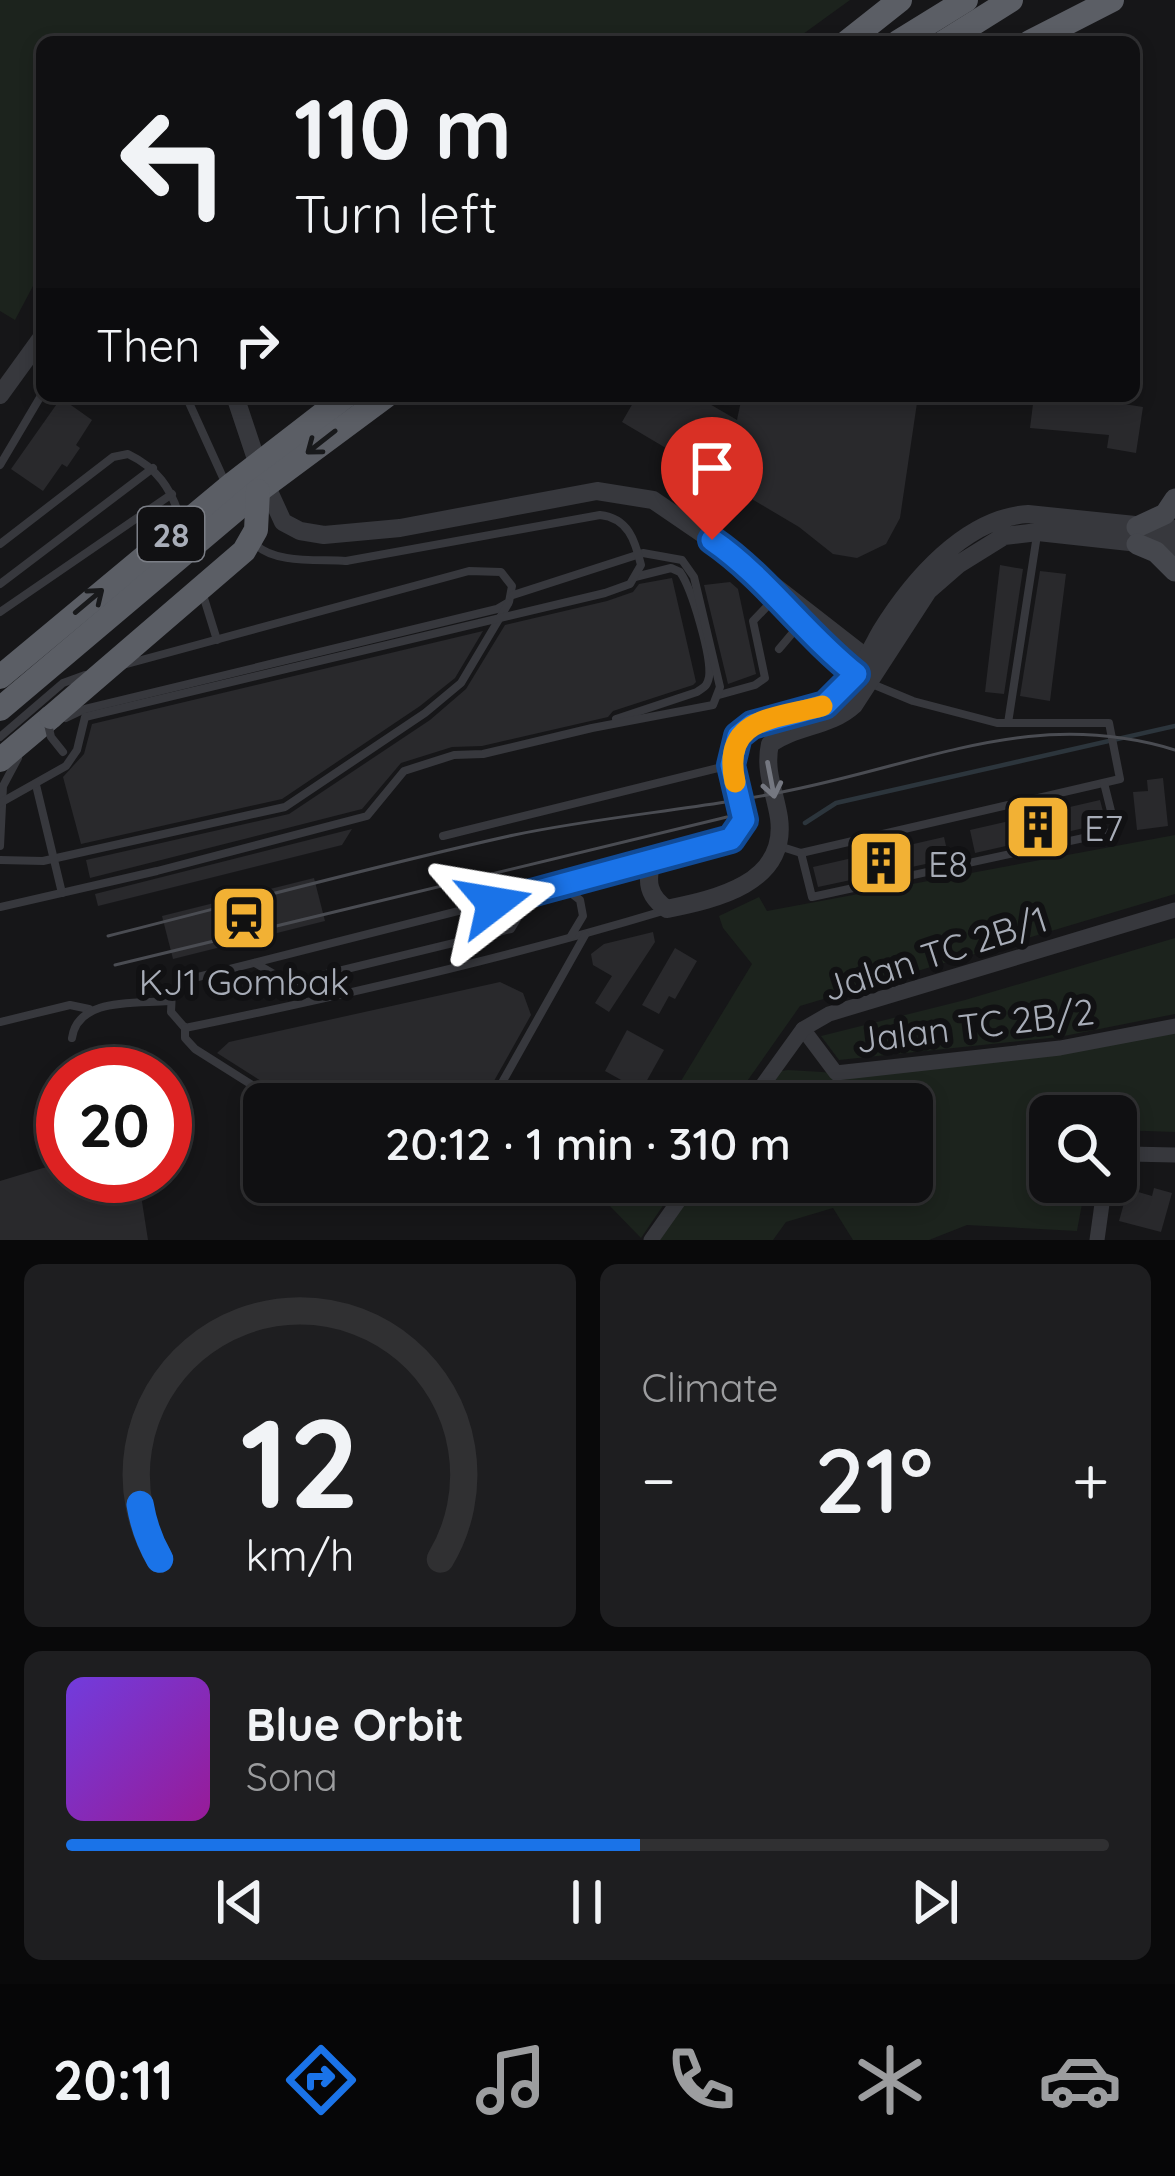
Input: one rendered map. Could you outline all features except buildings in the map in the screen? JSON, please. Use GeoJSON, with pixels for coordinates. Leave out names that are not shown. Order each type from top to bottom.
{"type":"FeatureCollection","features":[{"type":"Feature","properties":{"kind":"highway"},"geometry":{"type":"LineString","coordinates":[[855,36],[900,0]]}},
{"type":"Feature","properties":{"kind":"highway"},"geometry":{"type":"LineString","coordinates":[[908,36],[966,0]]}},
{"type":"Feature","properties":{"kind":"highway"},"geometry":{"type":"LineString","coordinates":[[954,36],[1011,0]]}},
{"type":"Feature","properties":{"kind":"highway"},"geometry":{"type":"LineString","coordinates":[[1042,36],[1112,0]]}},
{"type":"Feature","properties":{"kind":"highway","name":"28"},"geometry":{"type":"LineString","coordinates":[[0,677],[214,498],[338,402]]}},
{"type":"Feature","properties":{"kind":"highway","name":"28"},"geometry":{"type":"LineString","coordinates":[[0,709],[258,491],[378,402]]}},
{"type":"Feature","properties":{"kind":"highway"},"geometry":{"type":"LineString","coordinates":[[0,762],[244,550],[256,530],[258,491]]}},
{"type":"Feature","properties":{"kind":"main road"},"geometry":{"type":"LineString","coordinates":[[1175,499],[1165,514],[1137,535],[1175,572]]}},
{"type":"Feature","properties":{"kind":"street"},"geometry":{"type":"LineString","coordinates":[[0,395],[36,345]]}},
{"type":"Feature","properties":{"kind":"street"},"geometry":{"type":"LineString","coordinates":[[237,402],[261,474],[284,522],[300,531],[324,535],[400,528],[597,491],[653,500],[741,560],[868,671]]}},
{"type":"Feature","properties":{"kind":"street"},"geometry":{"type":"LineString","coordinates":[[1014,524],[1038,532],[1137,535],[1175,529]]}},
{"type":"Feature","properties":{"kind":"street"},"geometry":{"type":"LineString","coordinates":[[868,671],[825,705],[752,725],[738,736],[731,765],[744,820],[740,829],[731,839],[653,861],[648,875],[656,902],[667,909],[751,884],[778,846],[780,823],[766,764],[770,744],[788,731],[840,718],[868,671],[928,591],[1014,524],[1137,535],[1175,547]]}},
{"type":"Feature","properties":{"kind":"street","name":"Jalan TC 2B/1"},"geometry":{"type":"LineString","coordinates":[[764,1083],[803,1029],[829,1014],[1175,910]]}},
{"type":"Feature","properties":{"kind":"street","name":"Jalan TC 2B/2"},"geometry":{"type":"LineString","coordinates":[[803,1029],[836,1073],[1060,1048],[1175,1026]]}},
{"type":"Feature","properties":{"kind":"street"},"geometry":{"type":"LineString","coordinates":[[1137,1154],[1175,1156]]}},
{"type":"Feature","properties":{"kind":"street"},"geometry":{"type":"LineString","coordinates":[[651,1240],[677,1203]]}},
{"type":"Feature","properties":{"kind":"street"},"geometry":{"type":"LineString","coordinates":[[1097,1240],[1102,1203]]}},
{"type":"Feature","properties":{"kind":"lane"},"geometry":{"type":"LineString","coordinates":[[0,465],[37,402]]}},
{"type":"Feature","properties":{"kind":"lane"},"geometry":{"type":"LineString","coordinates":[[189,402],[238,510]]}},
{"type":"Feature","properties":{"kind":"lane"},"geometry":{"type":"LineString","coordinates":[[0,544],[113,457],[128,454],[153,468],[173,494],[192,556]]}},
{"type":"Feature","properties":{"kind":"lane"},"geometry":{"type":"LineString","coordinates":[[0,584],[153,468]]}},
{"type":"Feature","properties":{"kind":"lane"},"geometry":{"type":"LineString","coordinates":[[0,612],[173,494]]}},
{"type":"Feature","properties":{"kind":"lane"},"geometry":{"type":"LineString","coordinates":[[0,762],[50,724],[605,593],[630,584],[641,565],[632,533],[612,516],[346,561],[267,554],[247,532]]}},
{"type":"Feature","properties":{"kind":"lane"},"geometry":{"type":"LineString","coordinates":[[1009,723],[1038,532]]}},
{"type":"Feature","properties":{"kind":"lane"},"geometry":{"type":"LineString","coordinates":[[0,846],[3,786],[19,755],[76,712],[497,609],[511,598],[566,575],[643,553],[682,560],[694,578],[719,695],[713,705],[483,754],[454,755],[404,770],[367,816],[0,907]]}},
{"type":"Feature","properties":{"kind":"lane"},"geometry":{"type":"LineString","coordinates":[[592,728],[689,695],[707,682],[705,654],[683,577],[671,568],[635,577]]}},
{"type":"Feature","properties":{"kind":"lane"},"geometry":{"type":"LineString","coordinates":[[0,737],[63,683],[91,673],[469,571],[501,572],[511,598]]}},
{"type":"Feature","properties":{"kind":"lane"},"geometry":{"type":"LineString","coordinates":[[198,578],[217,640]]}},
{"type":"Feature","properties":{"kind":"lane"},"geometry":{"type":"LineString","coordinates":[[719,695],[765,678],[753,619],[779,594]]}},
{"type":"Feature","properties":{"kind":"lane"},"geometry":{"type":"LineString","coordinates":[[0,860],[43,861],[285,807],[425,713],[461,683],[511,598]]}},
{"type":"Feature","properties":{"kind":"lane"},"geometry":{"type":"LineString","coordinates":[[779,649],[805,618]]}},
{"type":"Feature","properties":{"kind":"lane"},"geometry":{"type":"LineString","coordinates":[[778,846],[801,853],[1120,779],[1109,723],[1009,723],[919,703],[868,671]]}},
{"type":"Feature","properties":{"kind":"lane"},"geometry":{"type":"LineString","coordinates":[[51,717],[51,737],[63,752]]}},
{"type":"Feature","properties":{"kind":"lane"},"geometry":{"type":"LineString","coordinates":[[0,803],[73,759],[85,717]]}},
{"type":"Feature","properties":{"kind":"lane"},"geometry":{"type":"LineString","coordinates":[[443,836],[731,765]]}},
{"type":"Feature","properties":{"kind":"lane"},"geometry":{"type":"LineString","coordinates":[[801,853],[812,897],[1094,836],[1116,830],[1104,783]]}},
{"type":"Feature","properties":{"kind":"lane"},"geometry":{"type":"LineString","coordinates":[[35,785],[62,893]]}},
{"type":"Feature","properties":{"kind":"lane"},"geometry":{"type":"LineString","coordinates":[[249,1083],[185,1038],[185,1028],[171,1012],[175,985],[653,861]]}},
{"type":"Feature","properties":{"kind":"lane"},"geometry":{"type":"LineString","coordinates":[[561,886],[574,892],[584,916],[569,938]]}},
{"type":"Feature","properties":{"kind":"lane"},"geometry":{"type":"LineString","coordinates":[[254,962],[289,983],[341,972],[511,929],[533,893]]}},
{"type":"Feature","properties":{"kind":"lane"},"geometry":{"type":"LineString","coordinates":[[185,1028],[586,934],[667,909]]}},
{"type":"Feature","properties":{"kind":"lane"},"geometry":{"type":"LineString","coordinates":[[502,1083],[586,934]]}},
{"type":"Feature","properties":{"kind":"lane"},"geometry":{"type":"LineString","coordinates":[[0,1022],[70,1005],[90,1009],[169,1001]]}},
{"type":"Feature","properties":{"kind":"lane"},"geometry":{"type":"LineString","coordinates":[[72,1038],[80,1017],[90,1009]]}},
{"type":"Feature","properties":{"kind":"shaded area"},"geometry":{"type":"Polygon","coordinates":[[[0,0],[850,0],[800,36],[36,36],[36,280],[15,320],[0,311],[0,0]]]}},
{"type":"Feature","properties":{"kind":"shaded area"},"geometry":{"type":"Polygon","coordinates":[[[1175,835],[1175,894],[800,1006],[746,1083],[680,1083],[752,964],[719,916],[759,897],[767,911],[1175,835]]]}},
{"type":"Feature","properties":{"kind":"shaded area"},"geometry":{"type":"Polygon","coordinates":[[[1175,938],[1175,1014],[1059,1037],[839,1060],[821,1036],[965,1000],[1175,938]]]}},
{"type":"Feature","properties":{"kind":"shaded area"},"geometry":{"type":"Polygon","coordinates":[[[1175,1029],[1175,1132],[1137,1131],[1137,1095],[1029,1095],[1029,1203],[1082,1203],[1077,1231],[967,1225],[929,1240],[853,1240],[833,1208],[786,1222],[773,1240],[659,1240],[683,1203],[933,1203],[933,1083],[762,1083],[768,1073],[788,1070],[873,1075],[1175,1029]]]}},
{"type":"Feature","properties":{"kind":"shaded area"},"geometry":{"type":"Polygon","coordinates":[[[608,1203],[665,1203],[641,1238],[608,1203]]]}},
{"type":"Feature","properties":{"kind":"waterway"},"geometry":{"type":"LineString","coordinates":[[805,823],[836,803],[1175,726]]}},
{"type":"Feature","properties":{"kind":"tram line"},"geometry":{"type":"LineString","coordinates":[[108,936],[514,835],[766,795],[986,743],[1078,734],[1125,738],[1175,750]]}},
{"type":"Feature","properties":{"kind":"tram line"},"geometry":{"type":"LineString","coordinates":[[115,965],[727,817]]}},
{"type":"Feature","properties":{"kind":"slow traffic"},"geometry":{"type":"LineString","coordinates":[[735,782],[731,765],[738,736],[752,725],[822,706]]}},
{"type":"Feature","properties":{"kind":"place","name":"E7"},"geometry":{"type":"Point","coordinates":[1038,827]}},
{"type":"Feature","properties":{"kind":"place","name":"E8"},"geometry":{"type":"Point","coordinates":[881,863]}},
{"type":"Feature","properties":{"kind":"place","name":"KJ1 Gombak"},"geometry":{"type":"Point","coordinates":[244,918]}},
{"type":"Feature","properties":{"kind":"route"},"geometry":{"type":"LineString","coordinates":[[494,903],[731,839],[744,820],[731,765],[738,736],[752,725],[825,705],[856,674],[800,624],[741,560],[712,540]]}}]}
